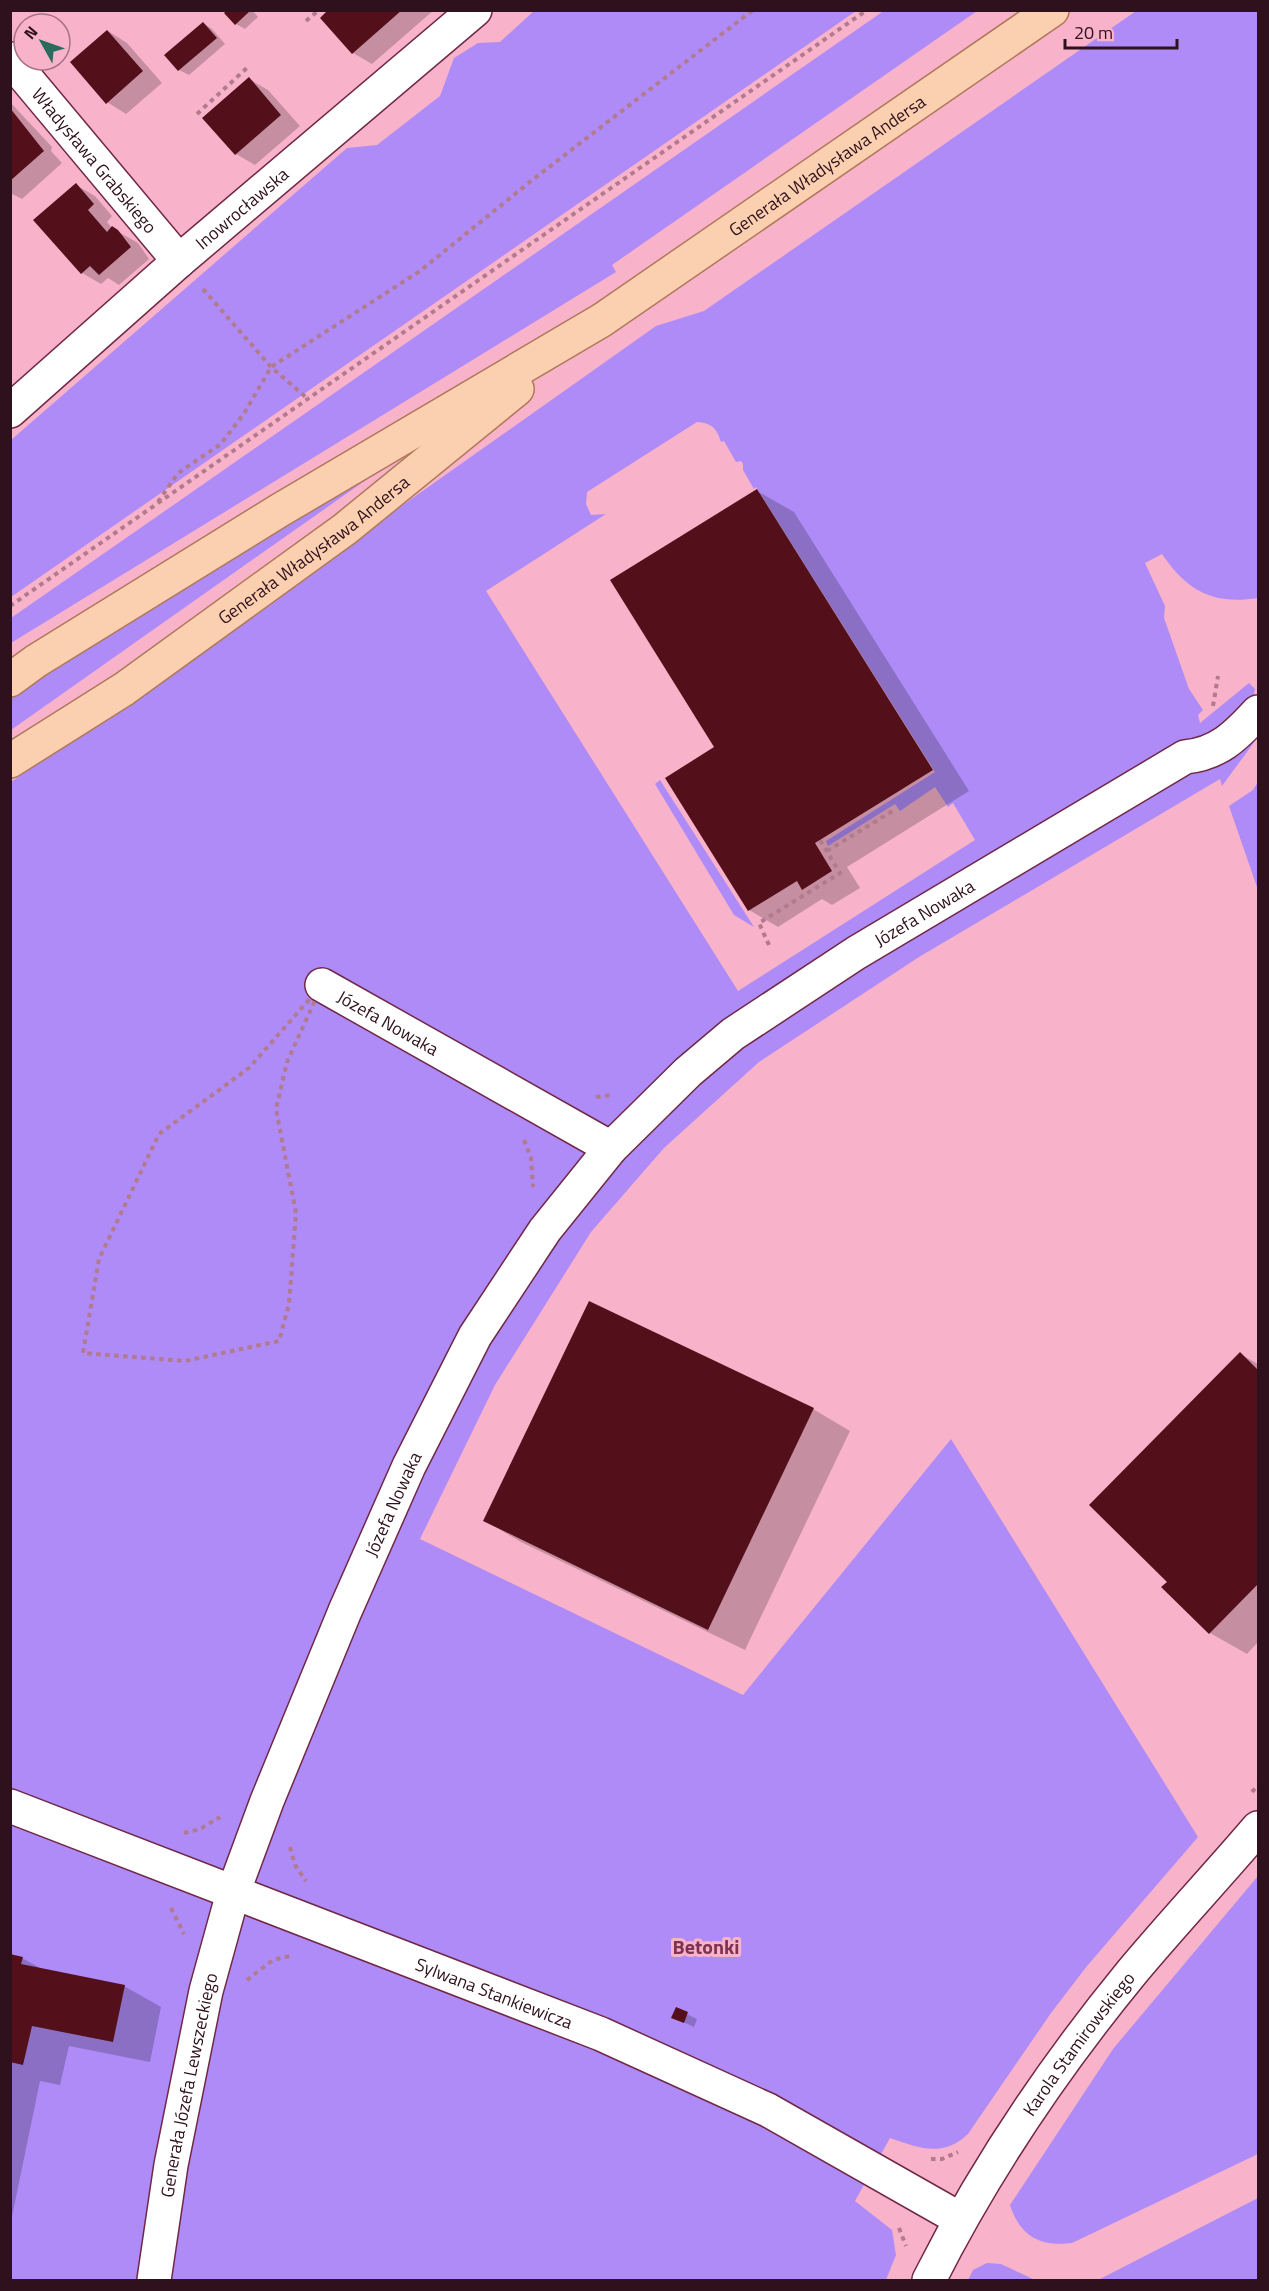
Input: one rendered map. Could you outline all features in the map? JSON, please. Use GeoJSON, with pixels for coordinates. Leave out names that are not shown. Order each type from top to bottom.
{"type":"FeatureCollection","features":[{"type":"Feature","properties":{"kind":"main road","name":"Generała Władysława Andersa"},"geometry":{"type":"LineString","coordinates":[[10,680],[280,510],[602,320],[1052,10]]}},
{"type":"Feature","properties":{"kind":"main road","name":"Generała Władysława Andersa"},"geometry":{"type":"LineString","coordinates":[[10,761],[124,688],[345,529],[602,320]]}},
{"type":"Feature","properties":{"kind":"street","name":"Inowrocławska"},"geometry":{"type":"LineString","coordinates":[[10,411],[179,261],[475,10]]}},
{"type":"Feature","properties":{"kind":"street","name":"Władysława Grabskiego"},"geometry":{"type":"LineString","coordinates":[[10,59],[179,261]]}},
{"type":"Feature","properties":{"kind":"street","name":"Józefa Nowaka"},"geometry":{"type":"LineString","coordinates":[[233,1893],[288,1746],[409,1466],[475,1336],[545,1230],[611,1148],[688,1072],[733,1034],[780,1002],[856,953],[1185,757],[1218,749],[1239,734],[1258,712]]}},
{"type":"Feature","properties":{"kind":"street","name":"Józefa Nowaka"},"geometry":{"type":"LineString","coordinates":[[322,985],[611,1148]]}},
{"type":"Feature","properties":{"kind":"street","name":"Sylwana Stankiewicza"},"geometry":{"type":"LineString","coordinates":[[10,1806],[601,2034],[777,2115],[960,2219]]}},
{"type":"Feature","properties":{"kind":"street","name":"Karola Stamirowskiego"},"geometry":{"type":"LineString","coordinates":[[929,2280],[960,2219],[1037,2099],[1131,1974],[1258,1828]]}},
{"type":"Feature","properties":{"kind":"street","name":"Generała Józefa Lewszeckiego"},"geometry":{"type":"LineString","coordinates":[[154,2280],[171,2165],[204,2003],[233,1893]]}},
{"type":"Feature","properties":{"kind":"path"},"geometry":{"type":"LineString","coordinates":[[306,21],[318,10]]}},
{"type":"Feature","properties":{"kind":"path"},"geometry":{"type":"LineString","coordinates":[[154,506],[178,473],[221,444],[245,412],[271,367],[420,271],[531,181],[753,10]]}},
{"type":"Feature","properties":{"kind":"path"},"geometry":{"type":"LineString","coordinates":[[10,606],[867,10]]}},
{"type":"Feature","properties":{"kind":"path"},"geometry":{"type":"LineString","coordinates":[[197,114],[249,66]]}},
{"type":"Feature","properties":{"kind":"path"},"geometry":{"type":"LineString","coordinates":[[179,261],[271,367],[308,399]]}},
{"type":"Feature","properties":{"kind":"path"},"geometry":{"type":"LineString","coordinates":[[1205,715],[1213,706],[1218,676]]}},
{"type":"Feature","properties":{"kind":"path"},"geometry":{"type":"LineString","coordinates":[[827,851],[896,809]]}},
{"type":"Feature","properties":{"kind":"path"},"geometry":{"type":"LineString","coordinates":[[769,945],[759,923],[840,873],[820,840]]}},
{"type":"Feature","properties":{"kind":"path"},"geometry":{"type":"LineString","coordinates":[[322,985],[287,1062],[276,1109],[296,1213],[289,1304],[279,1341],[186,1361],[83,1353],[99,1259],[159,1134],[249,1068],[322,985]]}},
{"type":"Feature","properties":{"kind":"path"},"geometry":{"type":"LineString","coordinates":[[893,2220],[901,2231],[907,2248]]}},
{"type":"Feature","properties":{"kind":"shaded area"},"geometry":{"type":"Polygon","coordinates":[[[535,10],[856,11],[11,597],[11,440],[347,148],[377,145],[440,96],[454,58],[478,43],[500,42],[535,10]]]}},
{"type":"Feature","properties":{"kind":"shaded area"},"geometry":{"type":"Polygon","coordinates":[[[885,10],[977,11],[612,265],[616,272],[11,643],[11,618],[885,10]]]}},
{"type":"Feature","properties":{"kind":"shaded area"},"geometry":{"type":"Polygon","coordinates":[[[1136,11],[1258,11],[1258,598],[1228,599],[1202,593],[1181,577],[1162,554],[1145,563],[1165,606],[1164,618],[1189,689],[1203,710],[1198,715],[1200,723],[1249,683],[1255,689],[1252,704],[1215,763],[1258,737],[1222,786],[1220,779],[919,957],[759,1062],[664,1148],[591,1232],[495,1385],[420,1539],[743,1695],[951,1439],[1198,1837],[1087,1966],[1051,2013],[968,2134],[949,2146],[930,2149],[890,2138],[855,2201],[892,2230],[896,2255],[886,2280],[11,2280],[11,782],[656,326],[704,311],[1136,11]],[[697,422],[587,492],[586,504],[591,515],[606,514],[486,591],[738,991],[975,840],[953,803],[948,807],[935,787],[900,811],[895,804],[828,846],[826,841],[935,772],[756,487],[754,489],[743,470],[741,461],[736,462],[724,441],[721,442],[713,428],[697,422]]]}},
{"type":"Feature","properties":{"kind":"shaded area"},"geometry":{"type":"Polygon","coordinates":[[[380,470],[11,730],[10,697],[147,606],[380,470]]]}},
{"type":"Feature","properties":{"kind":"shaded area"},"geometry":{"type":"Polygon","coordinates":[[[660,780],[754,927],[734,915],[655,784],[660,780]]]}},
{"type":"Feature","properties":{"kind":"shaded area"},"geometry":{"type":"Polygon","coordinates":[[[1258,782],[1258,890],[1229,806],[1253,790],[1258,782]]]}},
{"type":"Feature","properties":{"kind":"shaded area"},"geometry":{"type":"Polygon","coordinates":[[[1258,1876],[1258,2154],[1072,2243],[1050,2243],[1033,2237],[1019,2225],[1010,2205],[1113,2049],[1258,1876]]]}},
{"type":"Feature","properties":{"kind":"shaded area"},"geometry":{"type":"Polygon","coordinates":[[[1258,2198],[1258,2280],[1098,2280],[1258,2198]]]}},
{"type":"Feature","properties":{"kind":"shaded area"},"geometry":{"type":"Polygon","coordinates":[[[987,2263],[1001,2264],[1035,2280],[968,2280],[973,2270],[987,2263]]]}},
{"type":"Feature","properties":{"kind":"building"},"geometry":{"type":"Polygon","coordinates":[[[227,10],[251,10],[235,25],[224,13],[227,10]]]}},
{"type":"Feature","properties":{"kind":"building"},"geometry":{"type":"Polygon","coordinates":[[[328,10],[402,10],[352,54],[320,18],[328,10]]]}},
{"type":"Feature","properties":{"kind":"building"},"geometry":{"type":"Polygon","coordinates":[[[203,22],[217,38],[178,71],[164,55],[203,22]]]}},
{"type":"Feature","properties":{"kind":"building"},"geometry":{"type":"Polygon","coordinates":[[[107,30],[143,71],[106,104],[72,64],[72,60],[107,30]]]}},
{"type":"Feature","properties":{"kind":"building"},"geometry":{"type":"Polygon","coordinates":[[[249,77],[281,115],[235,155],[202,118],[249,77]]]}},
{"type":"Feature","properties":{"kind":"building"},"geometry":{"type":"Polygon","coordinates":[[[10,108],[44,151],[10,181],[10,108]]]}},
{"type":"Feature","properties":{"kind":"building"},"geometry":{"type":"Polygon","coordinates":[[[76,183],[94,204],[88,210],[107,232],[112,226],[118,230],[131,247],[99,275],[90,266],[81,274],[33,220],[76,183]]]}},
{"type":"Feature","properties":{"kind":"building"},"geometry":{"type":"Polygon","coordinates":[[[757,489],[933,770],[815,843],[832,871],[802,890],[797,881],[748,911],[665,778],[714,747],[610,580],[757,489]]]}},
{"type":"Feature","properties":{"kind":"building"},"geometry":{"type":"Polygon","coordinates":[[[589,1301],[814,1408],[708,1630],[483,1521],[589,1301]]]}},
{"type":"Feature","properties":{"kind":"building"},"geometry":{"type":"Polygon","coordinates":[[[1240,1352],[1258,1370],[1258,1584],[1209,1634],[1161,1587],[1167,1582],[1089,1505],[1240,1352]]]}},
{"type":"Feature","properties":{"kind":"building"},"geometry":{"type":"Polygon","coordinates":[[[10,1954],[23,1957],[21,1964],[125,1985],[113,2042],[32,2026],[23,2065],[10,2062],[10,1954]]]}},
{"type":"Feature","properties":{"kind":"building"},"geometry":{"type":"Polygon","coordinates":[[[676,2007],[688,2012],[684,2023],[671,2018],[676,2007]]]}},
{"type":"Feature","properties":{"kind":"district","name":"Betonki"},"geometry":{"type":"Point","coordinates":[706,1946]}}]}
